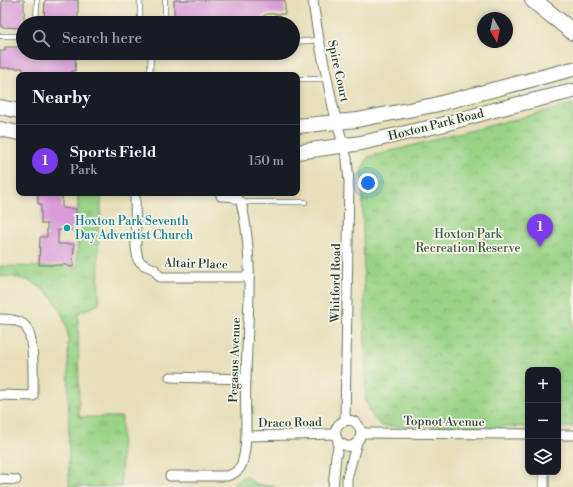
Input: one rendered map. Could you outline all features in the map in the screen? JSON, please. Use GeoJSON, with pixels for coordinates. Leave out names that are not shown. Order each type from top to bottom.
{"type":"FeatureCollection","features":[{"type":"Feature","properties":{"kind":"highway"},"geometry":{"type":"LineString","coordinates":[[533,0],[573,32]]}},
{"type":"Feature","properties":{"kind":"main road","name":"Hoxton Park Road"},"geometry":{"type":"LineString","coordinates":[[300,126],[357,120],[434,105],[573,69]]}},
{"type":"Feature","properties":{"kind":"main road","name":"Hoxton Park Road"},"geometry":{"type":"LineString","coordinates":[[300,152],[361,143],[441,125],[498,109],[573,91]]}},
{"type":"Feature","properties":{"kind":"main road"},"geometry":{"type":"LineString","coordinates":[[0,107],[16,110]]}},
{"type":"Feature","properties":{"kind":"main road"},"geometry":{"type":"LineString","coordinates":[[0,129],[16,132]]}},
{"type":"Feature","properties":{"kind":"street","name":"Spire Court"},"geometry":{"type":"LineString","coordinates":[[313,0],[327,79],[344,146]]}},
{"type":"Feature","properties":{"kind":"street","name":"Whitford Road"},"geometry":{"type":"LineString","coordinates":[[344,146],[347,159],[349,183],[345,421]]}},
{"type":"Feature","properties":{"kind":"street"},"geometry":{"type":"LineString","coordinates":[[221,196],[238,198],[242,203]]}},
{"type":"Feature","properties":{"kind":"street","name":"Altair Place"},"geometry":{"type":"LineString","coordinates":[[135,198],[136,247],[138,260],[144,265],[154,269],[160,277],[249,277]]}},
{"type":"Feature","properties":{"kind":"street","name":"Pegasus Avenue"},"geometry":{"type":"LineString","coordinates":[[170,476],[219,477],[233,474],[238,471],[244,459],[246,436],[249,277],[247,235],[242,203]]}},
{"type":"Feature","properties":{"kind":"street"},"geometry":{"type":"LineString","coordinates":[[0,319],[17,321],[26,326],[30,334],[32,344],[33,396],[0,395]]}},
{"type":"Feature","properties":{"kind":"street"},"geometry":{"type":"LineString","coordinates":[[170,377],[246,379]]}},
{"type":"Feature","properties":{"kind":"street"},"geometry":{"type":"LineString","coordinates":[[333,487],[337,438],[335,430],[343,421],[349,420],[357,423],[360,428],[361,436],[357,442],[347,478],[347,487]]}},
{"type":"Feature","properties":{"kind":"street","name":"Topnot Avenue"},"geometry":{"type":"LineString","coordinates":[[361,433],[525,434]]}},
{"type":"Feature","properties":{"kind":"street"},"geometry":{"type":"LineString","coordinates":[[561,435],[573,435]]}},
{"type":"Feature","properties":{"kind":"street","name":"Draco Road"},"geometry":{"type":"LineString","coordinates":[[246,436],[337,438]]}},
{"type":"Feature","properties":{"kind":"street"},"geometry":{"type":"LineString","coordinates":[[337,438],[345,446],[351,446],[357,442]]}},
{"type":"Feature","properties":{"kind":"street"},"geometry":{"type":"LineString","coordinates":[[544,475],[544,487]]}},
{"type":"Feature","properties":{"kind":"street"},"geometry":{"type":"LineString","coordinates":[[0,479],[16,480]]}},
{"type":"Feature","properties":{"kind":"lane"},"geometry":{"type":"LineString","coordinates":[[36,16],[37,0]]}},
{"type":"Feature","properties":{"kind":"lane"},"geometry":{"type":"LineString","coordinates":[[140,0],[140,16]]}},
{"type":"Feature","properties":{"kind":"lane"},"geometry":{"type":"LineString","coordinates":[[165,0],[165,16]]}},
{"type":"Feature","properties":{"kind":"lane"},"geometry":{"type":"LineString","coordinates":[[0,36],[16,36]]}},
{"type":"Feature","properties":{"kind":"lane"},"geometry":{"type":"LineString","coordinates":[[300,41],[319,40]]}},
{"type":"Feature","properties":{"kind":"lane"},"geometry":{"type":"LineString","coordinates":[[150,72],[151,60]]}},
{"type":"Feature","properties":{"kind":"lane"},"geometry":{"type":"LineString","coordinates":[[300,79],[327,79]]}},
{"type":"Feature","properties":{"kind":"lane"},"geometry":{"type":"LineString","coordinates":[[242,203],[305,202]]}},
{"type":"Feature","properties":{"kind":"green space","name":"Hoxton Park Recreation Reserve"},"geometry":{"type":"Polygon","coordinates":[[[573,104],[573,427],[561,427],[561,367],[525,367],[525,427],[381,426],[373,417],[366,402],[362,168],[368,157],[573,104]]]}},
{"type":"Feature","properties":{"kind":"green space"},"geometry":{"type":"Polygon","coordinates":[[[78,196],[101,196],[101,219],[98,220],[99,304],[78,313],[79,417],[122,417],[121,487],[69,487],[68,336],[65,323],[54,300],[37,285],[14,277],[0,276],[0,266],[77,267],[78,196]]]}},
{"type":"Feature","properties":{"kind":"green space"},"geometry":{"type":"Polygon","coordinates":[[[245,475],[257,485],[275,487],[234,487],[234,482],[238,481],[245,475]]]}},
{"type":"Feature","properties":{"kind":"building"},"geometry":{"type":"Polygon","coordinates":[[[2,0],[24,0],[24,16],[16,16],[16,28],[1,27],[2,0]]]}},
{"type":"Feature","properties":{"kind":"building"},"geometry":{"type":"Polygon","coordinates":[[[45,0],[78,0],[78,16],[44,16],[45,0]]]}},
{"type":"Feature","properties":{"kind":"building"},"geometry":{"type":"Polygon","coordinates":[[[174,0],[285,0],[285,14],[267,14],[264,16],[174,16],[174,0]]]}},
{"type":"Feature","properties":{"kind":"building"},"geometry":{"type":"Polygon","coordinates":[[[5,47],[16,47],[16,60],[76,60],[75,71],[22,72],[23,68],[0,68],[0,51],[5,51],[5,47]]]}},
{"type":"Feature","properties":{"kind":"building","name":"Hoxton Park Seventh Day Adventist Church"},"geometry":{"type":"Polygon","coordinates":[[[38,196],[62,196],[62,208],[76,209],[76,223],[74,224],[74,230],[58,230],[58,244],[74,244],[73,267],[67,265],[39,265],[40,237],[47,237],[47,224],[41,224],[41,204],[38,204],[38,196]]]}},
{"type":"Feature","properties":{"kind":"place","name":"Hoxton Park Seventh Day Adventist Church"},"geometry":{"type":"Point","coordinates":[67,228]}},
{"type":"Feature","properties":{"kind":"place","name":"Sports Field"},"geometry":{"type":"Point","coordinates":[540,247]}}]}
